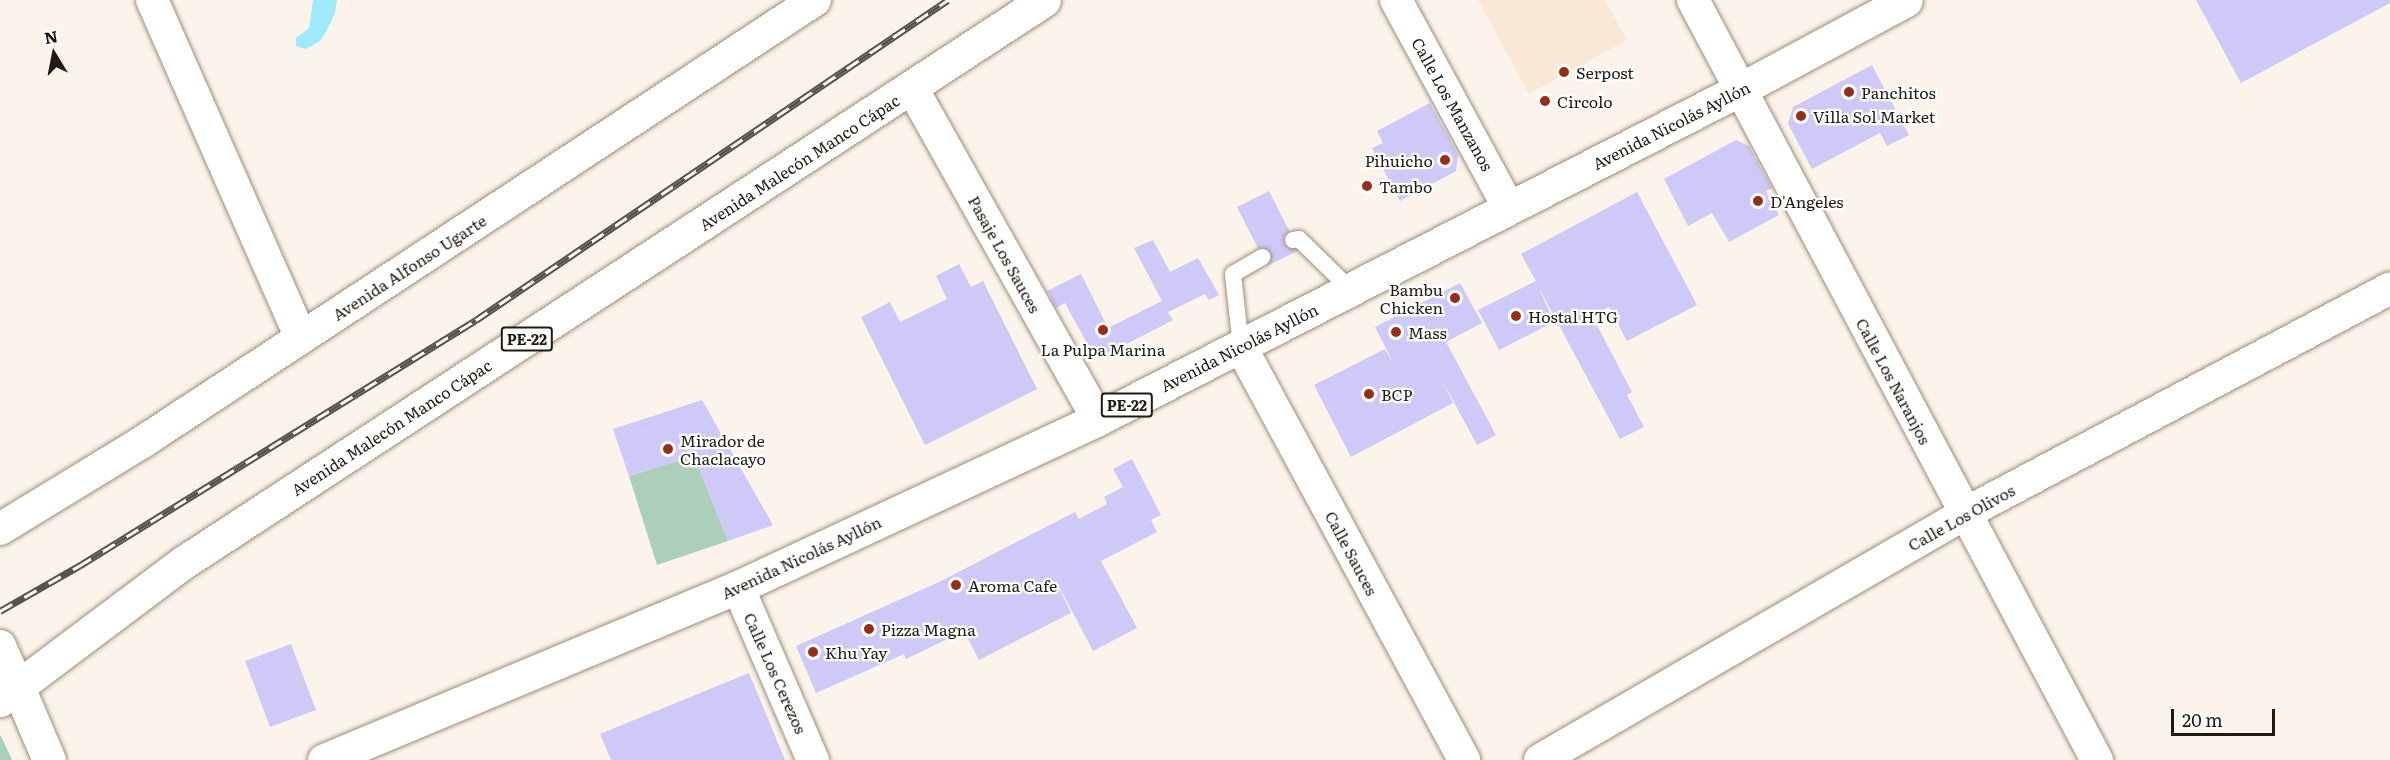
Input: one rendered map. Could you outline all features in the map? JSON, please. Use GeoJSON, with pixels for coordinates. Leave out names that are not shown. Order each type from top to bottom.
{"type":"FeatureCollection","features":[{"type":"Feature","properties":{"kind":"main road","name":"Avenida Malecón Manco Cápac"},"geometry":{"type":"LineString","coordinates":[[9,694],[184,562],[1044,0]]}},
{"type":"Feature","properties":{"kind":"main road","name":"Avenida Nicolás Ayllón"},"geometry":{"type":"LineString","coordinates":[[324,760],[738,587],[1098,419],[1741,89],[1906,0]]}},
{"type":"Feature","properties":{"kind":"main road"},"geometry":{"type":"LineString","coordinates":[[9,694],[49,760]]}},
{"type":"Feature","properties":{"kind":"street"},"geometry":{"type":"LineString","coordinates":[[152,0],[301,338]]}},
{"type":"Feature","properties":{"kind":"street","name":"Avenida Alfonso Ugarte"},"geometry":{"type":"LineString","coordinates":[[0,529],[144,441],[815,0]]}},
{"type":"Feature","properties":{"kind":"street","name":"Calle Los Manzanos"},"geometry":{"type":"LineString","coordinates":[[1396,0],[1509,208]]}},
{"type":"Feature","properties":{"kind":"street","name":"Calle Los Naranjos"},"geometry":{"type":"LineString","coordinates":[[1693,0],[1964,514],[2097,760]]}},
{"type":"Feature","properties":{"kind":"street","name":"Pasaje Los Sauces"},"geometry":{"type":"LineString","coordinates":[[912,88],[1098,419]]}},
{"type":"Feature","properties":{"kind":"street","name":"Calle Los Olivos"},"geometry":{"type":"LineString","coordinates":[[1540,760],[1964,514],[2390,288]]}},
{"type":"Feature","properties":{"kind":"street","name":"Calle Sauces"},"geometry":{"type":"LineString","coordinates":[[1240,347],[1464,760]]}},
{"type":"Feature","properties":{"kind":"street","name":"Calle Los Cerezos"},"geometry":{"type":"LineString","coordinates":[[738,587],[813,760]]}},
{"type":"Feature","properties":{"kind":"street"},"geometry":{"type":"LineString","coordinates":[[0,646],[9,694]]}},
{"type":"Feature","properties":{"kind":"lane"},"geometry":{"type":"LineString","coordinates":[[1293,240],[1299,239],[1350,289]]}},
{"type":"Feature","properties":{"kind":"lane"},"geometry":{"type":"LineString","coordinates":[[1240,347],[1233,274],[1262,257]]}},
{"type":"Feature","properties":{"kind":"shaded area"},"geometry":{"type":"Polygon","coordinates":[[[1478,0],[1605,0],[1627,40],[1529,94],[1478,0]]]}},
{"type":"Feature","properties":{"kind":"green space"},"geometry":{"type":"Polygon","coordinates":[[[694,456],[728,541],[657,565],[629,476],[694,456]]]}},
{"type":"Feature","properties":{"kind":"green space"},"geometry":{"type":"Polygon","coordinates":[[[1,736],[12,760],[0,760],[1,736]]]}},
{"type":"Feature","properties":{"kind":"water"},"geometry":{"type":"Polygon","coordinates":[[[313,0],[337,0],[335,13],[326,32],[319,42],[305,49],[296,46],[296,38],[309,28],[313,0]]]}},
{"type":"Feature","properties":{"kind":"building"},"geometry":{"type":"Polygon","coordinates":[[[2196,0],[2390,0],[2390,3],[2241,83],[2196,0]]]}},
{"type":"Feature","properties":{"kind":"building"},"geometry":{"type":"Polygon","coordinates":[[[1872,65],[1909,135],[1887,146],[1880,133],[1812,169],[1788,124],[1793,107],[1872,65]]]}},
{"type":"Feature","properties":{"kind":"building"},"geometry":{"type":"Polygon","coordinates":[[[1430,103],[1458,154],[1456,171],[1400,201],[1372,148],[1383,143],[1377,131],[1430,103]]]}},
{"type":"Feature","properties":{"kind":"building"},"geometry":{"type":"Polygon","coordinates":[[[1736,140],[1749,146],[1772,188],[1766,191],[1779,215],[1729,242],[1712,213],[1688,226],[1664,179],[1736,140]]]}},
{"type":"Feature","properties":{"kind":"building"},"geometry":{"type":"Polygon","coordinates":[[[1269,191],[1299,250],[1267,266],[1237,207],[1269,191]]]}},
{"type":"Feature","properties":{"kind":"building"},"geometry":{"type":"Polygon","coordinates":[[[1637,192],[1697,305],[1627,341],[1609,307],[1592,316],[1632,392],[1627,395],[1644,427],[1620,439],[1539,288],[1554,322],[1499,350],[1478,310],[1536,281],[1521,254],[1637,192]]]}},
{"type":"Feature","properties":{"kind":"building"},"geometry":{"type":"Polygon","coordinates":[[[1153,240],[1170,272],[1198,258],[1219,295],[1209,300],[1205,294],[1168,312],[1173,320],[1109,353],[1088,345],[1065,303],[1056,308],[1047,291],[1081,274],[1108,328],[1162,301],[1134,248],[1153,240]]]}},
{"type":"Feature","properties":{"kind":"building"},"geometry":{"type":"Polygon","coordinates":[[[959,264],[971,287],[983,281],[1037,389],[925,445],[861,317],[890,302],[900,322],[947,299],[936,276],[959,264]]]}},
{"type":"Feature","properties":{"kind":"building"},"geometry":{"type":"Polygon","coordinates":[[[1460,283],[1482,323],[1446,342],[1496,435],[1477,445],[1441,378],[1453,403],[1351,457],[1314,385],[1385,349],[1395,366],[1375,327],[1460,283]]]}},
{"type":"Feature","properties":{"kind":"building"},"geometry":{"type":"Polygon","coordinates":[[[702,400],[773,525],[728,541],[694,456],[629,476],[613,429],[702,400]]]}},
{"type":"Feature","properties":{"kind":"building"},"geometry":{"type":"Polygon","coordinates":[[[1132,459],[1161,515],[1151,520],[1157,532],[1101,561],[1137,628],[1093,651],[1052,573],[1071,613],[979,660],[964,631],[906,659],[904,654],[816,693],[796,646],[939,582],[1075,512],[1079,519],[1107,504],[1104,497],[1123,487],[1113,469],[1132,459]]]}},
{"type":"Feature","properties":{"kind":"building"},"geometry":{"type":"Polygon","coordinates":[[[291,644],[316,710],[270,727],[245,661],[291,644]]]}},
{"type":"Feature","properties":{"kind":"building"},"geometry":{"type":"Polygon","coordinates":[[[749,673],[785,760],[611,760],[600,734],[749,673]]]}},
{"type":"Feature","properties":{"kind":"railway"},"geometry":{"type":"LineString","coordinates":[[0,611],[79,566],[476,320],[948,0]]}},
{"type":"Feature","properties":{"kind":"place","name":"Serpost"},"geometry":{"type":"Point","coordinates":[1564,72]}},
{"type":"Feature","properties":{"kind":"place","name":"Panchitos"},"geometry":{"type":"Point","coordinates":[1849,92]}},
{"type":"Feature","properties":{"kind":"place","name":"Circolo"},"geometry":{"type":"Point","coordinates":[1545,101]}},
{"type":"Feature","properties":{"kind":"place","name":"Villa Sol Market"},"geometry":{"type":"Point","coordinates":[1801,116]}},
{"type":"Feature","properties":{"kind":"place","name":"Pihuicho"},"geometry":{"type":"Point","coordinates":[1445,160]}},
{"type":"Feature","properties":{"kind":"place","name":"Tambo"},"geometry":{"type":"Point","coordinates":[1367,186]}},
{"type":"Feature","properties":{"kind":"place","name":"D'Angeles"},"geometry":{"type":"Point","coordinates":[1758,201]}},
{"type":"Feature","properties":{"kind":"place","name":"Bambu Chicken"},"geometry":{"type":"Point","coordinates":[1455,298]}},
{"type":"Feature","properties":{"kind":"place","name":"Hostal HTG"},"geometry":{"type":"Point","coordinates":[1516,316]}},
{"type":"Feature","properties":{"kind":"place","name":"La Pulpa Marina"},"geometry":{"type":"Point","coordinates":[1103,330]}},
{"type":"Feature","properties":{"kind":"place","name":"Mass"},"geometry":{"type":"Point","coordinates":[1396,332]}},
{"type":"Feature","properties":{"kind":"place","name":"BCP"},"geometry":{"type":"Point","coordinates":[1369,394]}},
{"type":"Feature","properties":{"kind":"place","name":"Mirador de Chaclacayo"},"geometry":{"type":"Point","coordinates":[668,449]}},
{"type":"Feature","properties":{"kind":"place","name":"Aroma Cafe"},"geometry":{"type":"Point","coordinates":[956,585]}},
{"type":"Feature","properties":{"kind":"place","name":"Pizza Magna"},"geometry":{"type":"Point","coordinates":[869,629]}},
{"type":"Feature","properties":{"kind":"place","name":"Khu Yay"},"geometry":{"type":"Point","coordinates":[813,652]}}]}
